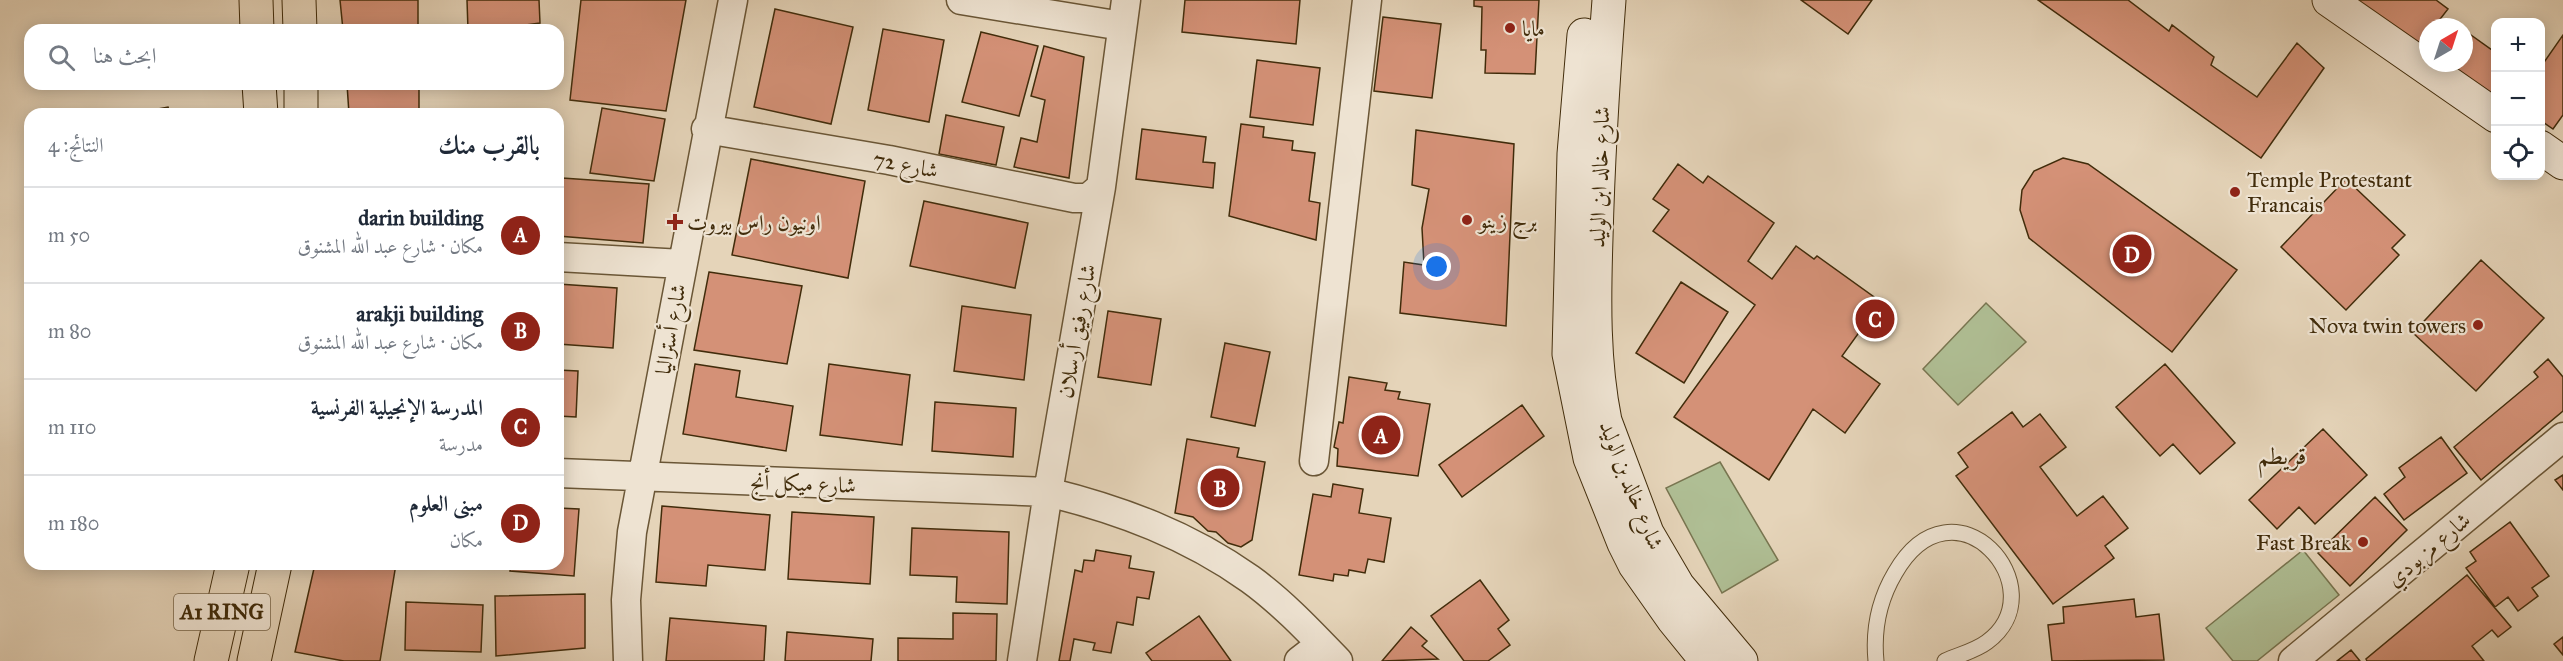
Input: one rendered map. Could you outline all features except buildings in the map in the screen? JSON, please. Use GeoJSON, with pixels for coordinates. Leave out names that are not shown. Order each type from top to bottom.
{"type":"FeatureCollection","features":[{"type":"Feature","properties":{"kind":"highway"},"geometry":{"type":"LineString","coordinates":[[256,0],[257,24]]}},
{"type":"Feature","properties":{"kind":"highway"},"geometry":{"type":"LineString","coordinates":[[299,0],[300,24]]}},
{"type":"Feature","properties":{"kind":"highway"},"geometry":{"type":"LineString","coordinates":[[259,90],[261,108]]}},
{"type":"Feature","properties":{"kind":"highway"},"geometry":{"type":"LineString","coordinates":[[301,90],[301,108]]}},
{"type":"Feature","properties":{"kind":"highway","name":"A1 RING"},"geometry":{"type":"LineString","coordinates":[[211,661],[232,570]]}},
{"type":"Feature","properties":{"kind":"highway","name":"A1 RING"},"geometry":{"type":"LineString","coordinates":[[254,661],[274,570]]}},
{"type":"Feature","properties":{"kind":"main road","name":"شارع خالد ابن الوليد"},"geometry":{"type":"LineString","coordinates":[[1571,250],[1574,154],[1587,0]]}},
{"type":"Feature","properties":{"kind":"main road","name":"شارع خالد ابن الوليد"},"geometry":{"type":"LineString","coordinates":[[1594,354],[1598,176],[1609,0]]}},
{"type":"Feature","properties":{"kind":"main road"},"geometry":{"type":"LineString","coordinates":[[2329,0],[2491,113]]}},
{"type":"Feature","properties":{"kind":"main road"},"geometry":{"type":"LineString","coordinates":[[2545,150],[2563,163]]}},
{"type":"Feature","properties":{"kind":"main road","name":"شارع خالد بن الوليد"},"geometry":{"type":"LineString","coordinates":[[1571,250],[1569,354],[1590,458],[1623,543],[1635,565],[1707,661]]}},
{"type":"Feature","properties":{"kind":"main road","name":"شارع خالد بن الوليد"},"geometry":{"type":"LineString","coordinates":[[1594,354],[1605,421],[1647,533],[1678,586],[1740,661]]}},
{"type":"Feature","properties":{"kind":"street","name":"شارع أستراليا"},"geometry":{"type":"LineString","coordinates":[[627,661],[628,557],[706,129],[733,0]]}},
{"type":"Feature","properties":{"kind":"street"},"geometry":{"type":"LineString","coordinates":[[961,0],[1124,13]]}},
{"type":"Feature","properties":{"kind":"street"},"geometry":{"type":"LineString","coordinates":[[1314,461],[1367,0]]}},
{"type":"Feature","properties":{"kind":"street","name":"شارع رفيق أرسلان"},"geometry":{"type":"LineString","coordinates":[[1022,661],[1048,492],[1101,187],[1124,13]]}},
{"type":"Feature","properties":{"kind":"street","name":"شارع 72"},"geometry":{"type":"LineString","coordinates":[[706,129],[889,160],[1074,198],[1088,198],[1101,187]]}},
{"type":"Feature","properties":{"kind":"street"},"geometry":{"type":"LineString","coordinates":[[564,257],[682,264]]}},
{"type":"Feature","properties":{"kind":"street","name":"شارع مزبودي"},"geometry":{"type":"LineString","coordinates":[[2293,661],[2563,437]]}},
{"type":"Feature","properties":{"kind":"street","name":"شارع ميكل أنج"},"geometry":{"type":"LineString","coordinates":[[564,472],[644,478],[1048,492],[1107,507],[1181,537],[1251,580],[1330,652]]}},
{"type":"Feature","properties":{"kind":"street"},"geometry":{"type":"LineString","coordinates":[[1299,661],[1330,652]]}},
{"type":"Feature","properties":{"kind":"lane"},"geometry":{"type":"LineString","coordinates":[[1876,661],[1876,623],[1881,604],[1901,562],[1918,544],[1935,534],[1954,531],[1976,536],[1994,550],[2006,568],[2011,602],[2004,624],[1988,641],[1945,661]]}},
{"type":"Feature","properties":{"kind":"green space"},"geometry":{"type":"Polygon","coordinates":[[[1986,303],[2026,342],[1958,405],[1923,369],[1986,303]]]}},
{"type":"Feature","properties":{"kind":"green space"},"geometry":{"type":"Polygon","coordinates":[[[1720,462],[1778,560],[1722,593],[1666,488],[1720,462]]]}},
{"type":"Feature","properties":{"kind":"green space"},"geometry":{"type":"Polygon","coordinates":[[[2303,550],[2339,595],[2257,661],[2233,661],[2206,628],[2303,550]]]}},
{"type":"Feature","properties":{"kind":"place","name":"مايا"},"geometry":{"type":"Point","coordinates":[1510,28]}},
{"type":"Feature","properties":{"kind":"place","name":"Temple Protestant Francais"},"geometry":{"type":"Point","coordinates":[2235,192]}},
{"type":"Feature","properties":{"kind":"place","name":"برج زينو"},"geometry":{"type":"Point","coordinates":[1467,220]}},
{"type":"Feature","properties":{"kind":"place","name":"اونيون راس بيروت"},"geometry":{"type":"Point","coordinates":[675,222]}},
{"type":"Feature","properties":{"kind":"place","name":"مبنى العلوم"},"geometry":{"type":"Point","coordinates":[2132,254]}},
{"type":"Feature","properties":{"kind":"place","name":"المدرسة الإنجيلية الفرنسية"},"geometry":{"type":"Point","coordinates":[1875,319]}},
{"type":"Feature","properties":{"kind":"place","name":"Nova twin towers"},"geometry":{"type":"Point","coordinates":[2478,325]}},
{"type":"Feature","properties":{"kind":"place","name":"darin building"},"geometry":{"type":"Point","coordinates":[1381,435]}},
{"type":"Feature","properties":{"kind":"place","name":"arakji building"},"geometry":{"type":"Point","coordinates":[1220,488]}},
{"type":"Feature","properties":{"kind":"place","name":"Fast Break"},"geometry":{"type":"Point","coordinates":[2363,542]}},
{"type":"Feature","properties":{"kind":"district","name":"قريطم"},"geometry":{"type":"Point","coordinates":[2282,456]}}]}
